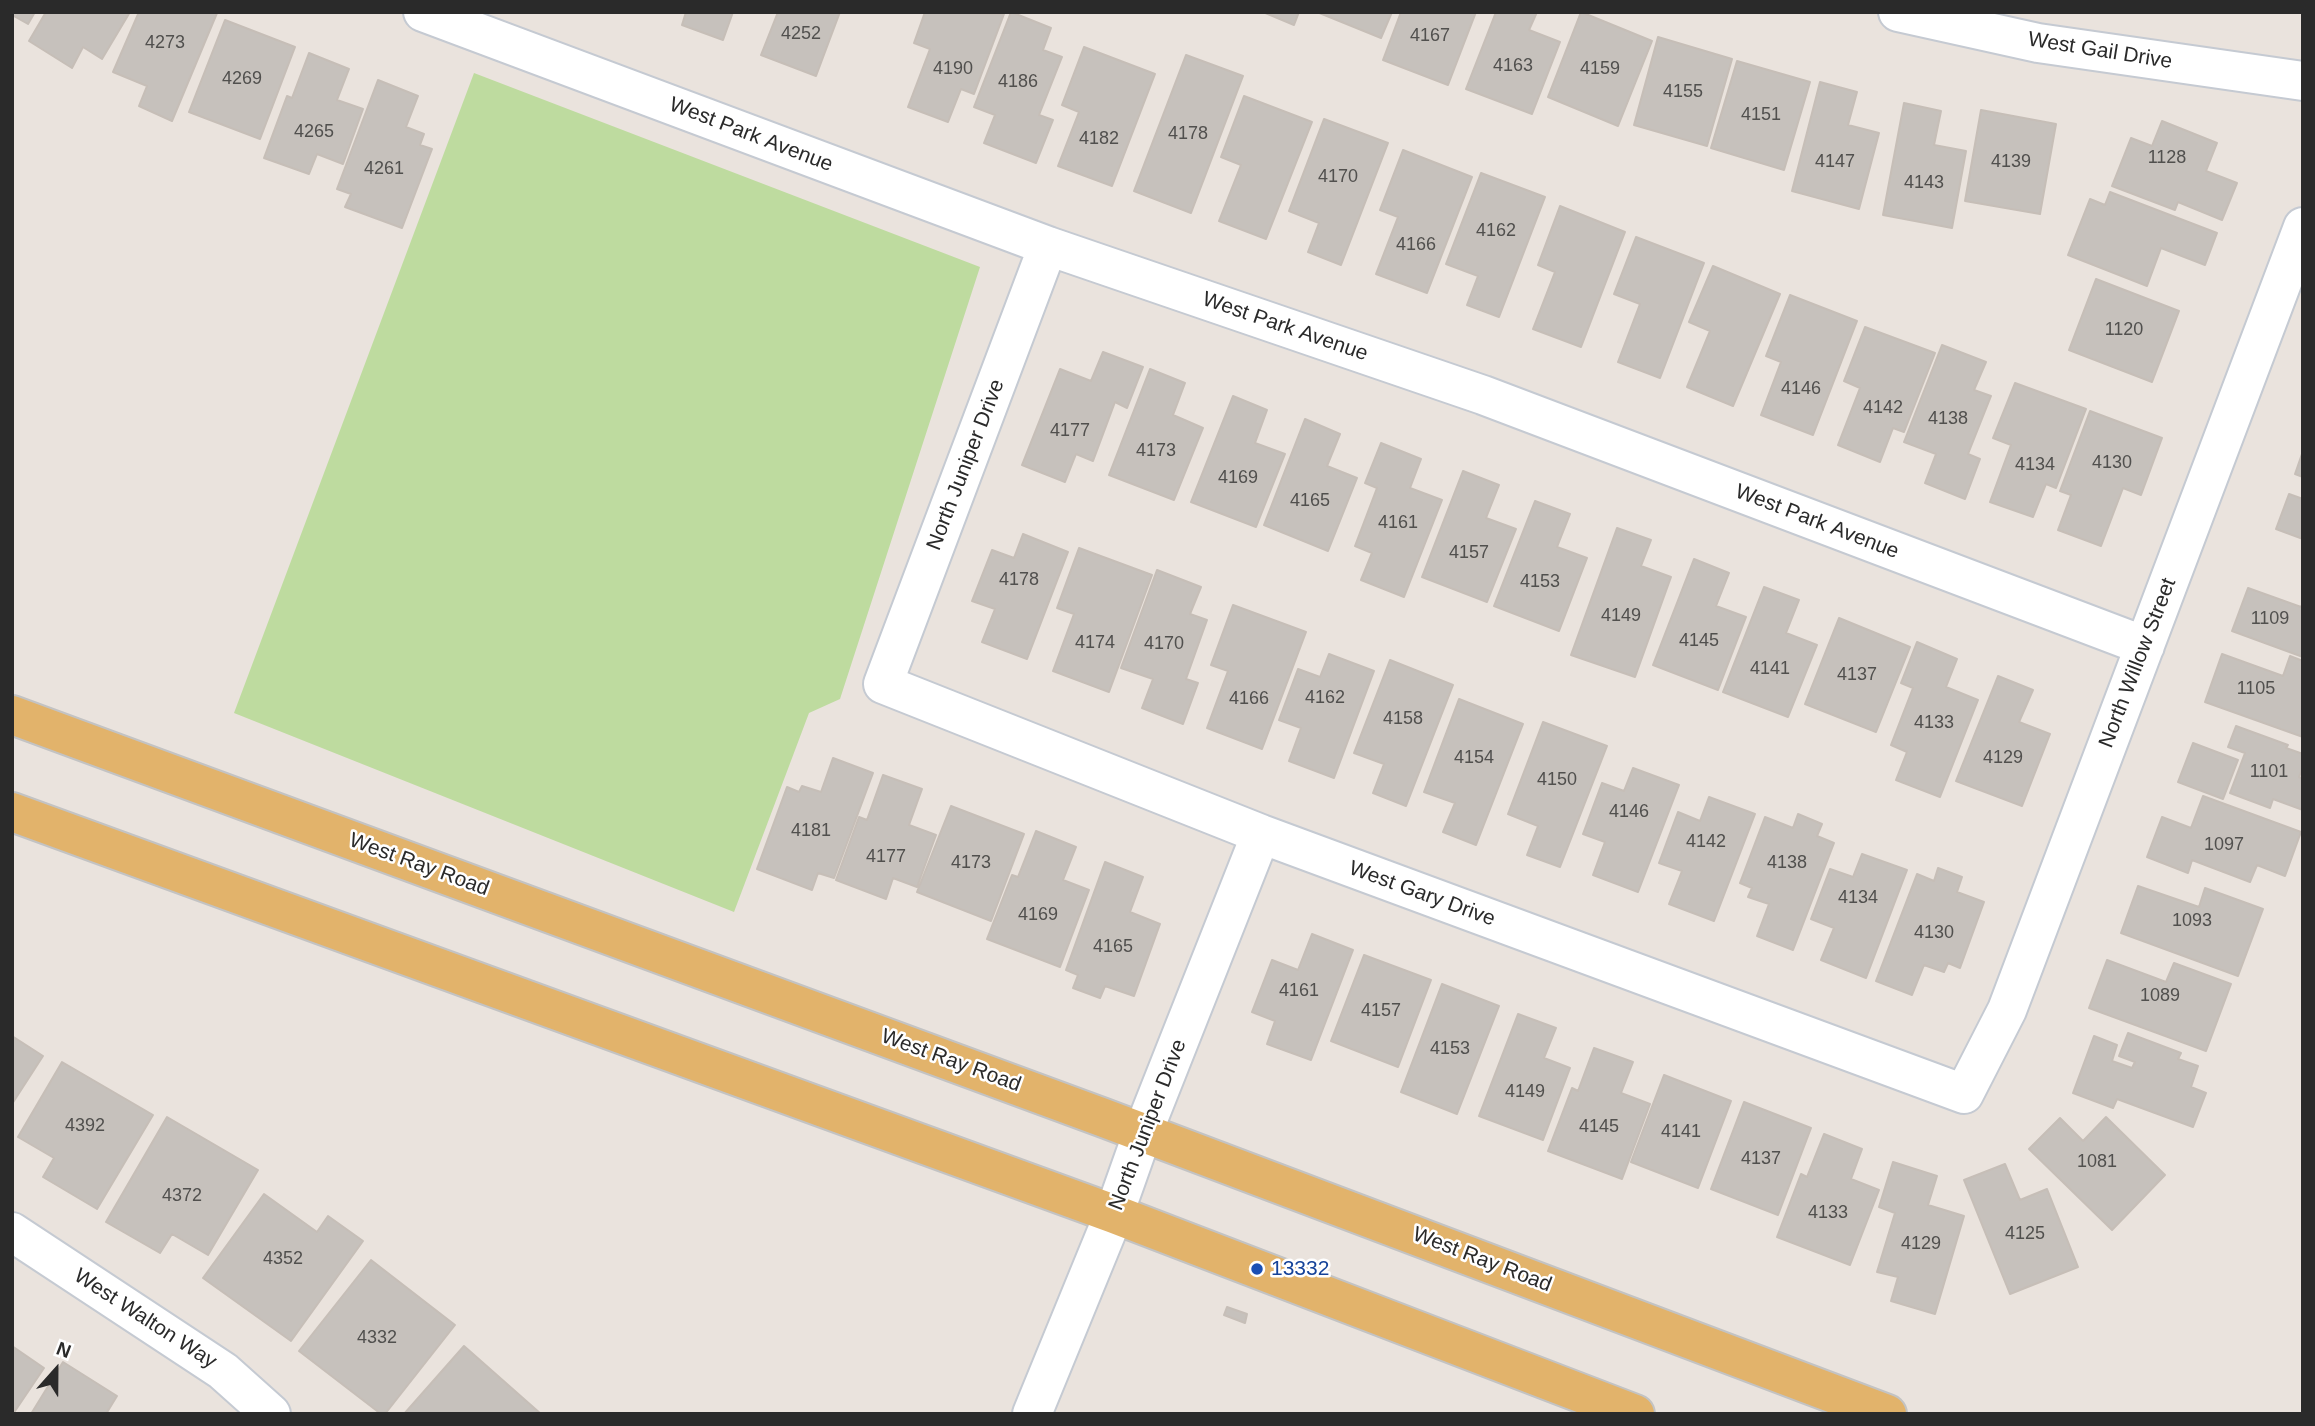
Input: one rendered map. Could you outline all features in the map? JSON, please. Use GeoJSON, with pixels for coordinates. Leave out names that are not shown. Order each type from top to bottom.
{"type":"FeatureCollection","features":[{"type":"Feature","properties":{"kind":"main road","name":"West Ray Road"},"geometry":{"type":"LineString","coordinates":[[12,715],[1143,1132],[1887,1414]]}},
{"type":"Feature","properties":{"kind":"main road"},"geometry":{"type":"LineString","coordinates":[[12,812],[1114,1214],[1635,1414]]}},
{"type":"Feature","properties":{"kind":"street","name":"West Park Avenue"},"geometry":{"type":"LineString","coordinates":[[423,12],[1048,246],[1483,395],[2145,646]]}},
{"type":"Feature","properties":{"kind":"street","name":"West Gail Drive"},"geometry":{"type":"LineString","coordinates":[[1898,12],[2038,43],[2303,81]]}},
{"type":"Feature","properties":{"kind":"street","name":"North Willow Street"},"geometry":{"type":"LineString","coordinates":[[1964,1094],[2007,1010],[2303,227]]}},
{"type":"Feature","properties":{"kind":"street","name":"North Juniper Drive"},"geometry":{"type":"LineString","coordinates":[[883,684],[1048,246]]}},
{"type":"Feature","properties":{"kind":"street","name":"West Gary Drive"},"geometry":{"type":"LineString","coordinates":[[883,684],[1261,834],[1964,1094]]}},
{"type":"Feature","properties":{"kind":"street","name":"North Juniper Drive"},"geometry":{"type":"LineString","coordinates":[[1032,1414],[1114,1214],[1143,1132],[1261,834]]}},
{"type":"Feature","properties":{"kind":"street","name":"West Walton Way"},"geometry":{"type":"LineString","coordinates":[[12,1232],[223,1371],[271,1414]]}},
{"type":"Feature","properties":{"kind":"green space"},"geometry":{"type":"Polygon","coordinates":[[[474,73],[980,267],[840,699],[809,713],[734,912],[234,713],[474,73]]]}},
{"type":"Feature","properties":{"kind":"building"},"geometry":{"type":"Polygon","coordinates":[[[12,12],[35,12],[28,24],[12,15],[12,12]]]}},
{"type":"Feature","properties":{"kind":"building"},"geometry":{"type":"Polygon","coordinates":[[[46,12],[130,12],[102,59],[83,47],[72,68],[29,41],[46,12]]]}},
{"type":"Feature","properties":{"kind":"building"},"geometry":{"type":"Polygon","coordinates":[[[139,12],[217,13],[172,121],[139,106],[147,86],[113,72],[139,12]]]}},
{"type":"Feature","properties":{"kind":"building"},"geometry":{"type":"Polygon","coordinates":[[[686,12],[733,12],[723,40],[682,25],[686,12]]]}},
{"type":"Feature","properties":{"kind":"building"},"geometry":{"type":"Polygon","coordinates":[[[778,12],[840,12],[816,76],[761,55],[778,12]]]}},
{"type":"Feature","properties":{"kind":"building"},"geometry":{"type":"Polygon","coordinates":[[[925,12],[1004,14],[974,94],[961,89],[948,122],[908,107],[930,49],[914,43],[925,12]]]}},
{"type":"Feature","properties":{"kind":"building"},"geometry":{"type":"Polygon","coordinates":[[[1011,12],[1051,28],[1043,50],[1062,57],[1039,115],[1053,120],[1036,163],[984,143],[995,115],[974,107],[1011,12]]]}},
{"type":"Feature","properties":{"kind":"building"},"geometry":{"type":"Polygon","coordinates":[[[1263,12],[1299,12],[1294,25],[1263,12]]]}},
{"type":"Feature","properties":{"kind":"building"},"geometry":{"type":"Polygon","coordinates":[[[1317,12],[1392,12],[1381,38],[1317,12]]]}},
{"type":"Feature","properties":{"kind":"building"},"geometry":{"type":"Polygon","coordinates":[[[1401,12],[1476,12],[1448,85],[1383,60],[1401,12]]]}},
{"type":"Feature","properties":{"kind":"building"},"geometry":{"type":"Polygon","coordinates":[[[1496,12],[1537,12],[1529,30],[1560,42],[1532,114],[1466,89],[1496,12]]]}},
{"type":"Feature","properties":{"kind":"building"},"geometry":{"type":"Polygon","coordinates":[[[1581,12],[1652,41],[1618,126],[1548,97],[1581,12]]]}},
{"type":"Feature","properties":{"kind":"building"},"geometry":{"type":"Polygon","coordinates":[[[225,20],[295,47],[260,139],[189,112],[225,20]]]}},
{"type":"Feature","properties":{"kind":"building"},"geometry":{"type":"Polygon","coordinates":[[[1658,37],[1732,59],[1707,146],[1634,125],[1658,37]]]}},
{"type":"Feature","properties":{"kind":"building"},"geometry":{"type":"Polygon","coordinates":[[[1084,47],[1155,74],[1112,186],[1058,166],[1079,112],[1062,105],[1084,47]]]}},
{"type":"Feature","properties":{"kind":"building"},"geometry":{"type":"Polygon","coordinates":[[[309,53],[349,69],[337,100],[363,109],[343,164],[317,154],[309,174],[264,158],[287,96],[292,98],[309,53]]]}},
{"type":"Feature","properties":{"kind":"building"},"geometry":{"type":"Polygon","coordinates":[[[1186,55],[1243,76],[1191,213],[1134,191],[1186,55]]]}},
{"type":"Feature","properties":{"kind":"building"},"geometry":{"type":"Polygon","coordinates":[[[1737,61],[1810,82],[1784,170],[1711,148],[1737,61]]]}},
{"type":"Feature","properties":{"kind":"building"},"geometry":{"type":"Polygon","coordinates":[[[378,80],[418,96],[406,127],[424,134],[420,145],[432,149],[402,228],[345,207],[351,194],[337,189],[378,80]]]}},
{"type":"Feature","properties":{"kind":"building"},"geometry":{"type":"Polygon","coordinates":[[[1820,82],[1857,92],[1848,125],[1879,133],[1859,209],[1792,191],[1820,82]]]}},
{"type":"Feature","properties":{"kind":"building"},"geometry":{"type":"Polygon","coordinates":[[[1244,96],[1312,122],[1266,239],[1219,221],[1241,165],[1221,157],[1244,96]]]}},
{"type":"Feature","properties":{"kind":"building"},"geometry":{"type":"Polygon","coordinates":[[[1904,103],[1941,111],[1934,145],[1966,151],[1952,228],[1883,215],[1904,103]]]}},
{"type":"Feature","properties":{"kind":"building"},"geometry":{"type":"Polygon","coordinates":[[[1981,110],[2056,124],[2040,214],[1965,201],[1981,110]]]}},
{"type":"Feature","properties":{"kind":"building"},"geometry":{"type":"Polygon","coordinates":[[[1324,119],[1388,143],[1341,265],[1308,252],[1319,223],[1289,211],[1324,119]]]}},
{"type":"Feature","properties":{"kind":"building"},"geometry":{"type":"Polygon","coordinates":[[[2162,121],[2217,143],[2206,171],[2237,183],[2222,220],[2178,202],[2175,210],[2112,186],[2131,138],[2152,146],[2162,121]]]}},
{"type":"Feature","properties":{"kind":"building"},"geometry":{"type":"Polygon","coordinates":[[[1403,150],[1472,177],[1427,293],[1376,274],[1398,217],[1380,210],[1403,150]]]}},
{"type":"Feature","properties":{"kind":"building"},"geometry":{"type":"Polygon","coordinates":[[[1481,173],[1545,197],[1499,317],[1467,305],[1478,276],[1446,264],[1481,173]]]}},
{"type":"Feature","properties":{"kind":"building"},"geometry":{"type":"Polygon","coordinates":[[[2110,192],[2217,233],[2205,265],[2161,248],[2147,286],[2068,255],[2090,199],[2105,205],[2110,192]]]}},
{"type":"Feature","properties":{"kind":"building"},"geometry":{"type":"Polygon","coordinates":[[[1560,206],[1625,232],[1581,347],[1533,329],[1555,272],[1538,265],[1560,206]]]}},
{"type":"Feature","properties":{"kind":"building"},"geometry":{"type":"Polygon","coordinates":[[[1636,237],[1704,263],[1660,378],[1618,362],[1640,304],[1614,294],[1636,237]]]}},
{"type":"Feature","properties":{"kind":"building"},"geometry":{"type":"Polygon","coordinates":[[[1713,266],[1780,294],[1733,406],[1687,387],[1710,331],[1689,322],[1713,266]]]}},
{"type":"Feature","properties":{"kind":"building"},"geometry":{"type":"Polygon","coordinates":[[[2096,279],[2179,311],[2152,382],[2069,350],[2096,279]]]}},
{"type":"Feature","properties":{"kind":"building"},"geometry":{"type":"Polygon","coordinates":[[[1790,295],[1857,321],[1813,435],[1761,415],[1781,362],[1766,356],[1790,295]]]}},
{"type":"Feature","properties":{"kind":"building"},"geometry":{"type":"Polygon","coordinates":[[[1865,327],[1935,353],[1904,432],[1893,428],[1880,462],[1838,445],[1860,388],[1844,381],[1865,327]]]}},
{"type":"Feature","properties":{"kind":"building"},"geometry":{"type":"Polygon","coordinates":[[[1942,345],[1986,362],[1974,390],[1991,396],[1968,454],[1980,459],[1965,499],[1925,483],[1936,454],[1904,442],[1942,345]]]}},
{"type":"Feature","properties":{"kind":"building"},"geometry":{"type":"Polygon","coordinates":[[[1103,352],[1143,367],[1127,408],[1115,402],[1093,461],[1076,454],[1065,482],[1022,465],[1060,369],[1091,381],[1103,352]]]}},
{"type":"Feature","properties":{"kind":"building"},"geometry":{"type":"Polygon","coordinates":[[[1150,369],[1185,383],[1173,415],[1203,428],[1174,500],[1109,475],[1150,369]]]}},
{"type":"Feature","properties":{"kind":"building"},"geometry":{"type":"Polygon","coordinates":[[[2015,383],[2086,409],[2056,488],[2046,484],[2033,517],[1990,502],[2011,445],[1993,438],[2015,383]]]}},
{"type":"Feature","properties":{"kind":"building"},"geometry":{"type":"Polygon","coordinates":[[[1233,396],[1267,410],[1255,443],[1285,454],[1256,527],[1191,502],[1233,396]]]}},
{"type":"Feature","properties":{"kind":"building"},"geometry":{"type":"Polygon","coordinates":[[[2090,411],[2162,438],[2141,495],[2123,488],[2101,546],[2058,530],[2071,495],[2060,491],[2090,411]]]}},
{"type":"Feature","properties":{"kind":"building"},"geometry":{"type":"Polygon","coordinates":[[[1305,419],[1340,434],[1327,466],[1357,478],[1328,551],[1264,525],[1305,419]]]}},
{"type":"Feature","properties":{"kind":"building"},"geometry":{"type":"Polygon","coordinates":[[[1381,443],[1421,459],[1410,488],[1442,500],[1404,597],[1361,580],[1372,553],[1355,546],[1377,488],[1365,483],[1381,443]]]}},
{"type":"Feature","properties":{"kind":"building"},"geometry":{"type":"Polygon","coordinates":[[[2303,451],[2303,477],[2295,474],[2303,451]]]}},
{"type":"Feature","properties":{"kind":"building"},"geometry":{"type":"Polygon","coordinates":[[[1463,471],[1499,485],[1486,518],[1516,529],[1487,602],[1422,577],[1463,471]]]}},
{"type":"Feature","properties":{"kind":"building"},"geometry":{"type":"Polygon","coordinates":[[[2289,494],[2303,499],[2303,539],[2276,529],[2289,494]]]}},
{"type":"Feature","properties":{"kind":"building"},"geometry":{"type":"Polygon","coordinates":[[[1535,501],[1570,514],[1557,547],[1587,558],[1559,631],[1494,606],[1535,501]]]}},
{"type":"Feature","properties":{"kind":"building"},"geometry":{"type":"Polygon","coordinates":[[[1617,528],[1651,540],[1641,566],[1671,577],[1635,677],[1571,655],[1617,528]]]}},
{"type":"Feature","properties":{"kind":"building"},"geometry":{"type":"Polygon","coordinates":[[[1023,534],[1068,552],[1027,659],[982,642],[995,609],[972,601],[992,550],[1014,558],[1023,534]]]}},
{"type":"Feature","properties":{"kind":"building"},"geometry":{"type":"Polygon","coordinates":[[[1079,548],[1152,575],[1109,692],[1053,671],[1074,614],[1057,608],[1079,548]]]}},
{"type":"Feature","properties":{"kind":"building"},"geometry":{"type":"Polygon","coordinates":[[[1694,559],[1729,573],[1716,606],[1746,617],[1718,690],[1653,665],[1694,559]]]}},
{"type":"Feature","properties":{"kind":"building"},"geometry":{"type":"Polygon","coordinates":[[[1157,570],[1201,587],[1190,614],[1207,620],[1186,679],[1198,683],[1183,724],[1142,708],[1153,679],[1121,668],[1157,570]]]}},
{"type":"Feature","properties":{"kind":"building"},"geometry":{"type":"Polygon","coordinates":[[[1764,587],[1799,600],[1786,633],[1817,645],[1788,717],[1723,692],[1764,587]]]}},
{"type":"Feature","properties":{"kind":"building"},"geometry":{"type":"Polygon","coordinates":[[[2248,588],[2301,607],[2303,603],[2303,657],[2232,631],[2248,588]]]}},
{"type":"Feature","properties":{"kind":"building"},"geometry":{"type":"Polygon","coordinates":[[[1233,605],[1306,632],[1262,749],[1207,728],[1228,671],[1211,665],[1233,605]]]}},
{"type":"Feature","properties":{"kind":"building"},"geometry":{"type":"Polygon","coordinates":[[[1839,618],[1910,647],[1876,732],[1805,704],[1839,618]]]}},
{"type":"Feature","properties":{"kind":"building"},"geometry":{"type":"Polygon","coordinates":[[[1917,642],[1957,659],[1946,687],[1978,700],[1940,797],[1896,780],[1907,752],[1891,745],[1913,688],[1901,683],[1917,642]]]}},
{"type":"Feature","properties":{"kind":"building"},"geometry":{"type":"Polygon","coordinates":[[[1329,654],[1374,671],[1334,778],[1289,761],[1301,728],[1279,720],[1298,669],[1320,677],[1329,654]]]}},
{"type":"Feature","properties":{"kind":"building"},"geometry":{"type":"Polygon","coordinates":[[[2222,654],[2283,676],[2290,656],[2303,661],[2303,737],[2205,702],[2222,654]]]}},
{"type":"Feature","properties":{"kind":"building"},"geometry":{"type":"Polygon","coordinates":[[[1390,660],[1453,685],[1406,806],[1373,793],[1384,764],[1354,753],[1390,660]]]}},
{"type":"Feature","properties":{"kind":"building"},"geometry":{"type":"Polygon","coordinates":[[[1998,676],[2033,690],[2019,722],[2050,734],[2022,806],[1956,781],[1998,676]]]}},
{"type":"Feature","properties":{"kind":"building"},"geometry":{"type":"Polygon","coordinates":[[[1459,699],[1523,724],[1476,845],[1443,832],[1455,803],[1424,792],[1459,699]]]}},
{"type":"Feature","properties":{"kind":"building"},"geometry":{"type":"Polygon","coordinates":[[[1543,722],[1607,746],[1560,867],[1527,855],[1538,826],[1508,814],[1543,722]]]}},
{"type":"Feature","properties":{"kind":"building"},"geometry":{"type":"Polygon","coordinates":[[[2236,726],[2288,745],[2286,748],[2303,754],[2303,768],[2299,777],[2303,779],[2303,810],[2273,799],[2270,808],[2230,793],[2245,753],[2228,747],[2236,726]]]}},
{"type":"Feature","properties":{"kind":"building"},"geometry":{"type":"Polygon","coordinates":[[[2193,743],[2238,760],[2223,799],[2178,782],[2193,743]]]}},
{"type":"Feature","properties":{"kind":"building"},"geometry":{"type":"Polygon","coordinates":[[[833,758],[873,773],[834,878],[818,873],[812,890],[757,869],[787,787],[799,792],[802,786],[821,792],[833,758]]]}},
{"type":"Feature","properties":{"kind":"building"},"geometry":{"type":"Polygon","coordinates":[[[1633,768],[1679,785],[1638,892],[1593,875],[1605,842],[1583,834],[1602,783],[1624,791],[1633,768]]]}},
{"type":"Feature","properties":{"kind":"building"},"geometry":{"type":"Polygon","coordinates":[[[883,775],[922,789],[909,825],[936,835],[917,887],[893,878],[886,899],[836,880],[859,817],[867,820],[883,775]]]}},
{"type":"Feature","properties":{"kind":"building"},"geometry":{"type":"Polygon","coordinates":[[[2203,796],[2301,832],[2285,876],[2257,865],[2250,882],[2192,860],[2188,873],[2147,857],[2162,817],[2191,828],[2203,796]]]}},
{"type":"Feature","properties":{"kind":"building"},"geometry":{"type":"Polygon","coordinates":[[[1709,797],[1755,814],[1714,921],[1669,904],[1682,871],[1659,863],[1678,812],[1700,821],[1709,797]]]}},
{"type":"Feature","properties":{"kind":"building"},"geometry":{"type":"Polygon","coordinates":[[[951,806],[1024,834],[991,921],[917,892],[951,806]]]}},
{"type":"Feature","properties":{"kind":"building"},"geometry":{"type":"Polygon","coordinates":[[[1798,814],[1822,824],[1817,836],[1834,843],[1793,950],[1757,936],[1769,904],[1748,897],[1752,888],[1740,883],[1765,817],[1793,828],[1798,814]]]}},
{"type":"Feature","properties":{"kind":"building"},"geometry":{"type":"Polygon","coordinates":[[[1036,831],[1076,847],[1063,880],[1089,890],[1060,967],[987,939],[1012,875],[1018,877],[1036,831]]]}},
{"type":"Feature","properties":{"kind":"building"},"geometry":{"type":"Polygon","coordinates":[[[1862,854],[1907,870],[1866,978],[1821,960],[1834,928],[1811,919],[1830,869],[1853,877],[1862,854]]]}},
{"type":"Feature","properties":{"kind":"building"},"geometry":{"type":"Polygon","coordinates":[[[1105,862],[1143,877],[1130,912],[1160,924],[1134,996],[1105,986],[1100,998],[1073,988],[1078,975],[1066,970],[1105,862]]]}},
{"type":"Feature","properties":{"kind":"building"},"geometry":{"type":"Polygon","coordinates":[[[1938,868],[1962,877],[1957,892],[1984,902],[1960,968],[1948,963],[1944,972],[1924,965],[1912,995],[1876,981],[1917,874],[1934,881],[1938,868]]]}},
{"type":"Feature","properties":{"kind":"building"},"geometry":{"type":"Polygon","coordinates":[[[2138,886],[2199,907],[2205,888],[2263,909],[2238,976],[2121,933],[2138,886]]]}},
{"type":"Feature","properties":{"kind":"building"},"geometry":{"type":"Polygon","coordinates":[[[1312,934],[1353,950],[1311,1060],[1267,1044],[1275,1021],[1252,1012],[1272,960],[1298,970],[1312,934]]]}},
{"type":"Feature","properties":{"kind":"building"},"geometry":{"type":"Polygon","coordinates":[[[1364,955],[1431,980],[1398,1067],[1331,1041],[1364,955]]]}},
{"type":"Feature","properties":{"kind":"building"},"geometry":{"type":"Polygon","coordinates":[[[2107,960],[2166,982],[2174,963],[2231,984],[2206,1051],[2089,1008],[2107,960]]]}},
{"type":"Feature","properties":{"kind":"building"},"geometry":{"type":"Polygon","coordinates":[[[1442,984],[1499,1006],[1457,1114],[1401,1092],[1442,984]]]}},
{"type":"Feature","properties":{"kind":"building"},"geometry":{"type":"Polygon","coordinates":[[[1518,1014],[1556,1028],[1544,1058],[1570,1068],[1543,1140],[1479,1116],[1518,1014]]]}},
{"type":"Feature","properties":{"kind":"building"},"geometry":{"type":"Polygon","coordinates":[[[2128,1033],[2181,1053],[2178,1059],[2198,1066],[2191,1087],[2206,1093],[2193,1127],[2117,1099],[2113,1108],[2073,1093],[2094,1036],[2117,1045],[2112,1061],[2132,1068],[2135,1062],[2119,1056],[2128,1033]]]}},
{"type":"Feature","properties":{"kind":"building"},"geometry":{"type":"Polygon","coordinates":[[[12,1036],[43,1056],[12,1104],[12,1036]]]}},
{"type":"Feature","properties":{"kind":"building"},"geometry":{"type":"Polygon","coordinates":[[[1594,1048],[1633,1062],[1621,1093],[1650,1104],[1622,1179],[1548,1151],[1572,1088],[1578,1091],[1594,1048]]]}},
{"type":"Feature","properties":{"kind":"building"},"geometry":{"type":"Polygon","coordinates":[[[62,1062],[153,1115],[97,1209],[43,1177],[54,1158],[18,1137],[62,1062]]]}},
{"type":"Feature","properties":{"kind":"building"},"geometry":{"type":"Polygon","coordinates":[[[1664,1075],[1731,1101],[1698,1188],[1631,1162],[1664,1075]]]}},
{"type":"Feature","properties":{"kind":"building"},"geometry":{"type":"Polygon","coordinates":[[[1744,1102],[1811,1128],[1778,1215],[1711,1189],[1744,1102]]]}},
{"type":"Feature","properties":{"kind":"building"},"geometry":{"type":"Polygon","coordinates":[[[167,1117],[258,1170],[208,1255],[172,1234],[160,1253],[106,1222],[167,1117]]]}},
{"type":"Feature","properties":{"kind":"building"},"geometry":{"type":"Polygon","coordinates":[[[2106,1117],[2165,1175],[2112,1230],[2029,1149],[2060,1118],[2083,1141],[2106,1117]]]}},
{"type":"Feature","properties":{"kind":"building"},"geometry":{"type":"Polygon","coordinates":[[[1824,1134],[1862,1149],[1851,1179],[1879,1190],[1850,1265],[1777,1237],[1801,1174],[1807,1177],[1824,1134]]]}},
{"type":"Feature","properties":{"kind":"building"},"geometry":{"type":"Polygon","coordinates":[[[1893,1162],[1937,1176],[1928,1205],[1964,1216],[1935,1314],[1891,1301],[1898,1277],[1877,1272],[1895,1213],[1879,1207],[1893,1162]]]}},
{"type":"Feature","properties":{"kind":"building"},"geometry":{"type":"Polygon","coordinates":[[[2005,1164],[2020,1200],[2047,1189],[2078,1267],[2010,1294],[1964,1180],[2005,1164]]]}},
{"type":"Feature","properties":{"kind":"building"},"geometry":{"type":"Polygon","coordinates":[[[264,1194],[317,1232],[328,1216],[363,1241],[291,1341],[203,1278],[264,1194]]]}},
{"type":"Feature","properties":{"kind":"building"},"geometry":{"type":"Polygon","coordinates":[[[371,1260],[455,1325],[385,1414],[381,1414],[299,1351],[371,1260]]]}},
{"type":"Feature","properties":{"kind":"building"},"geometry":{"type":"Polygon","coordinates":[[[1227,1307],[1247,1314],[1245,1323],[1224,1315],[1227,1307]]]}},
{"type":"Feature","properties":{"kind":"building"},"geometry":{"type":"Polygon","coordinates":[[[12,1346],[44,1368],[13,1414],[12,1414],[12,1346]]]}},
{"type":"Feature","properties":{"kind":"building"},"geometry":{"type":"Polygon","coordinates":[[[464,1346],[541,1414],[404,1414],[464,1346]]]}},
{"type":"Feature","properties":{"kind":"building"},"geometry":{"type":"Polygon","coordinates":[[[63,1362],[117,1396],[106,1414],[31,1414],[63,1362]]]}},
{"type":"Feature","properties":{"kind":"place","name":"13332"},"geometry":{"type":"Point","coordinates":[1257,1269]}}]}
